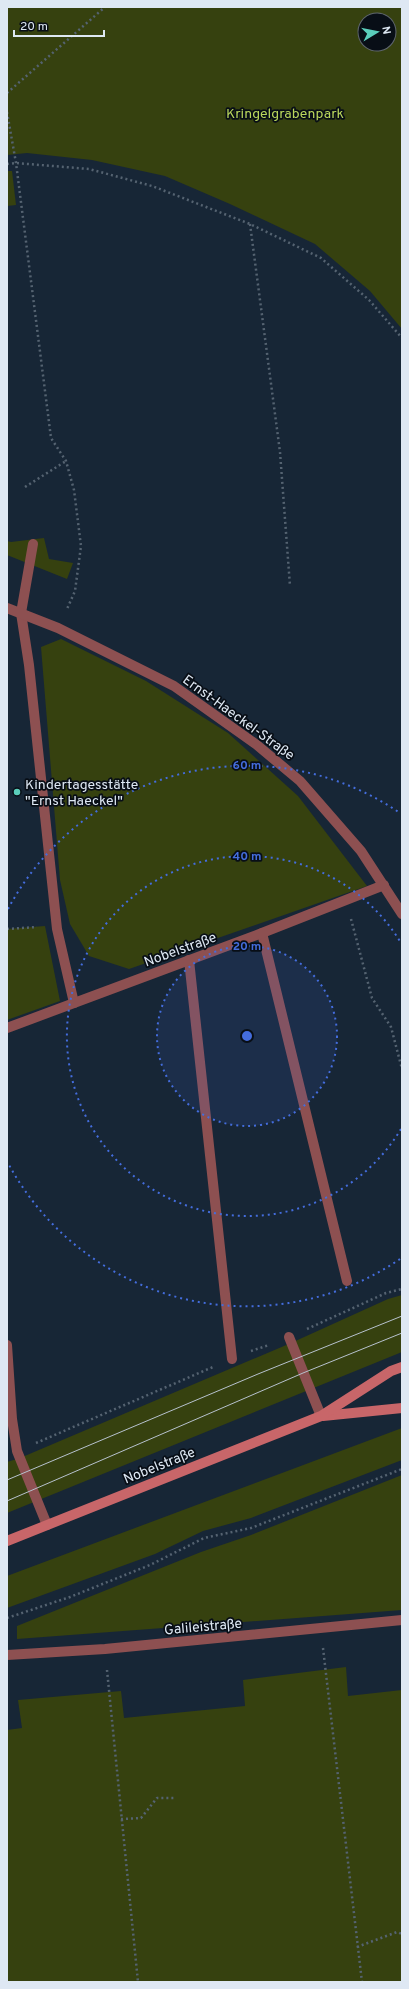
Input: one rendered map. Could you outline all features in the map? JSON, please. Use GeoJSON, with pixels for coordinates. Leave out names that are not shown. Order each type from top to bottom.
{"type":"FeatureCollection","features":[{"type":"Feature","properties":{"kind":"main road","name":"Nobelstraße"},"geometry":{"type":"LineString","coordinates":[[7,1541],[321,1416],[391,1371],[402,1367]]}},
{"type":"Feature","properties":{"kind":"main road","name":"Nobelstraße"},"geometry":{"type":"LineString","coordinates":[[321,1416],[402,1408]]}},
{"type":"Feature","properties":{"kind":"street"},"geometry":{"type":"LineString","coordinates":[[33,544],[21,613],[30,672],[57,929],[74,1003]]}},
{"type":"Feature","properties":{"kind":"street","name":"Ernst-Haeckel-Straße"},"geometry":{"type":"LineString","coordinates":[[7,608],[58,628],[174,686],[257,745],[300,781],[361,851],[402,914]]}},
{"type":"Feature","properties":{"kind":"street","name":"Nobelstraße"},"geometry":{"type":"LineString","coordinates":[[7,1028],[262,933],[384,885]]}},
{"type":"Feature","properties":{"kind":"street"},"geometry":{"type":"LineString","coordinates":[[262,933],[347,1281]]}},
{"type":"Feature","properties":{"kind":"street"},"geometry":{"type":"LineString","coordinates":[[189,960],[232,1359]]}},
{"type":"Feature","properties":{"kind":"street"},"geometry":{"type":"LineString","coordinates":[[289,1337],[321,1416]]}},
{"type":"Feature","properties":{"kind":"street"},"geometry":{"type":"LineString","coordinates":[[7,1345],[12,1419],[17,1451],[47,1525]]}},
{"type":"Feature","properties":{"kind":"street","name":"Galileistraße"},"geometry":{"type":"LineString","coordinates":[[7,1655],[105,1649],[402,1620]]}},
{"type":"Feature","properties":{"kind":"path"},"geometry":{"type":"LineString","coordinates":[[7,94],[105,7]]}},
{"type":"Feature","properties":{"kind":"path"},"geometry":{"type":"LineString","coordinates":[[7,112],[16,162],[51,438],[66,461],[74,490],[80,546],[75,591],[58,628]]}},
{"type":"Feature","properties":{"kind":"path"},"geometry":{"type":"LineString","coordinates":[[7,164],[16,162],[89,169],[152,186],[250,224],[321,258],[369,300],[402,338]]}},
{"type":"Feature","properties":{"kind":"path"},"geometry":{"type":"LineString","coordinates":[[250,224],[280,452],[290,586]]}},
{"type":"Feature","properties":{"kind":"path"},"geometry":{"type":"LineString","coordinates":[[25,487],[66,461]]}},
{"type":"Feature","properties":{"kind":"path"},"geometry":{"type":"LineString","coordinates":[[346,900],[372,998],[391,1027],[402,1069]]}},
{"type":"Feature","properties":{"kind":"path"},"geometry":{"type":"LineString","coordinates":[[7,929],[45,926],[57,929]]}},
{"type":"Feature","properties":{"kind":"path"},"geometry":{"type":"LineString","coordinates":[[17,1451],[232,1359],[289,1337],[386,1293],[402,1289]]}},
{"type":"Feature","properties":{"kind":"path"},"geometry":{"type":"LineString","coordinates":[[7,1618],[70,1597],[150,1565],[204,1538],[251,1528],[402,1469]]}},
{"type":"Feature","properties":{"kind":"path"},"geometry":{"type":"LineString","coordinates":[[321,1629],[362,1982]]}},
{"type":"Feature","properties":{"kind":"path"},"geometry":{"type":"LineString","coordinates":[[105,1649],[138,1982]]}},
{"type":"Feature","properties":{"kind":"path"},"geometry":{"type":"LineString","coordinates":[[121,1819],[141,1818],[157,1798],[175,1798]]}},
{"type":"Feature","properties":{"kind":"path"},"geometry":{"type":"LineString","coordinates":[[357,1947],[397,1932],[402,1934]]}},
{"type":"Feature","properties":{"kind":"green space","name":"Kringelgrabenpark"},"geometry":{"type":"Polygon","coordinates":[[[7,7],[402,7],[402,329],[370,291],[315,244],[230,204],[165,176],[92,160],[27,153],[7,155],[7,7]]]}},
{"type":"Feature","properties":{"kind":"green space"},"geometry":{"type":"Polygon","coordinates":[[[7,171],[12,171],[16,205],[7,206],[7,171]]]}},
{"type":"Feature","properties":{"kind":"green space"},"geometry":{"type":"Polygon","coordinates":[[[44,538],[49,559],[73,563],[67,579],[7,555],[7,541],[11,542],[44,538]]]}},
{"type":"Feature","properties":{"kind":"green space"},"geometry":{"type":"Polygon","coordinates":[[[61,639],[146,681],[228,733],[298,796],[367,886],[129,969],[89,956],[70,924],[60,880],[41,647],[61,639]]]}},
{"type":"Feature","properties":{"kind":"green space"},"geometry":{"type":"Polygon","coordinates":[[[45,926],[60,1001],[7,1020],[7,929],[45,926]]]}},
{"type":"Feature","properties":{"kind":"green space"},"geometry":{"type":"Polygon","coordinates":[[[402,1295],[402,1352],[7,1513],[7,1462],[20,1458],[291,1343],[388,1299],[402,1295]]]}},
{"type":"Feature","properties":{"kind":"green space"},"geometry":{"type":"Polygon","coordinates":[[[402,1428],[402,1460],[251,1518],[203,1531],[155,1554],[7,1608],[7,1576],[402,1428]]]}},
{"type":"Feature","properties":{"kind":"green space"},"geometry":{"type":"Polygon","coordinates":[[[402,1475],[402,1610],[17,1639],[17,1626],[201,1552],[251,1535],[402,1475]]]}},
{"type":"Feature","properties":{"kind":"green space"},"geometry":{"type":"Polygon","coordinates":[[[346,1667],[348,1696],[402,1690],[402,1982],[7,1982],[7,1730],[22,1728],[18,1700],[121,1691],[124,1718],[245,1706],[243,1680],[346,1667]]]}},
{"type":"Feature","properties":{"kind":"tram line"},"geometry":{"type":"LineString","coordinates":[[7,1480],[258,1374],[402,1316]]}},
{"type":"Feature","properties":{"kind":"tram line"},"geometry":{"type":"LineString","coordinates":[[7,1501],[303,1373],[402,1333]]}},
{"type":"Feature","properties":{"kind":"place","name":"Kindertagesstätte \"Ernst Haeckel\""},"geometry":{"type":"Point","coordinates":[17,792]}}]}
